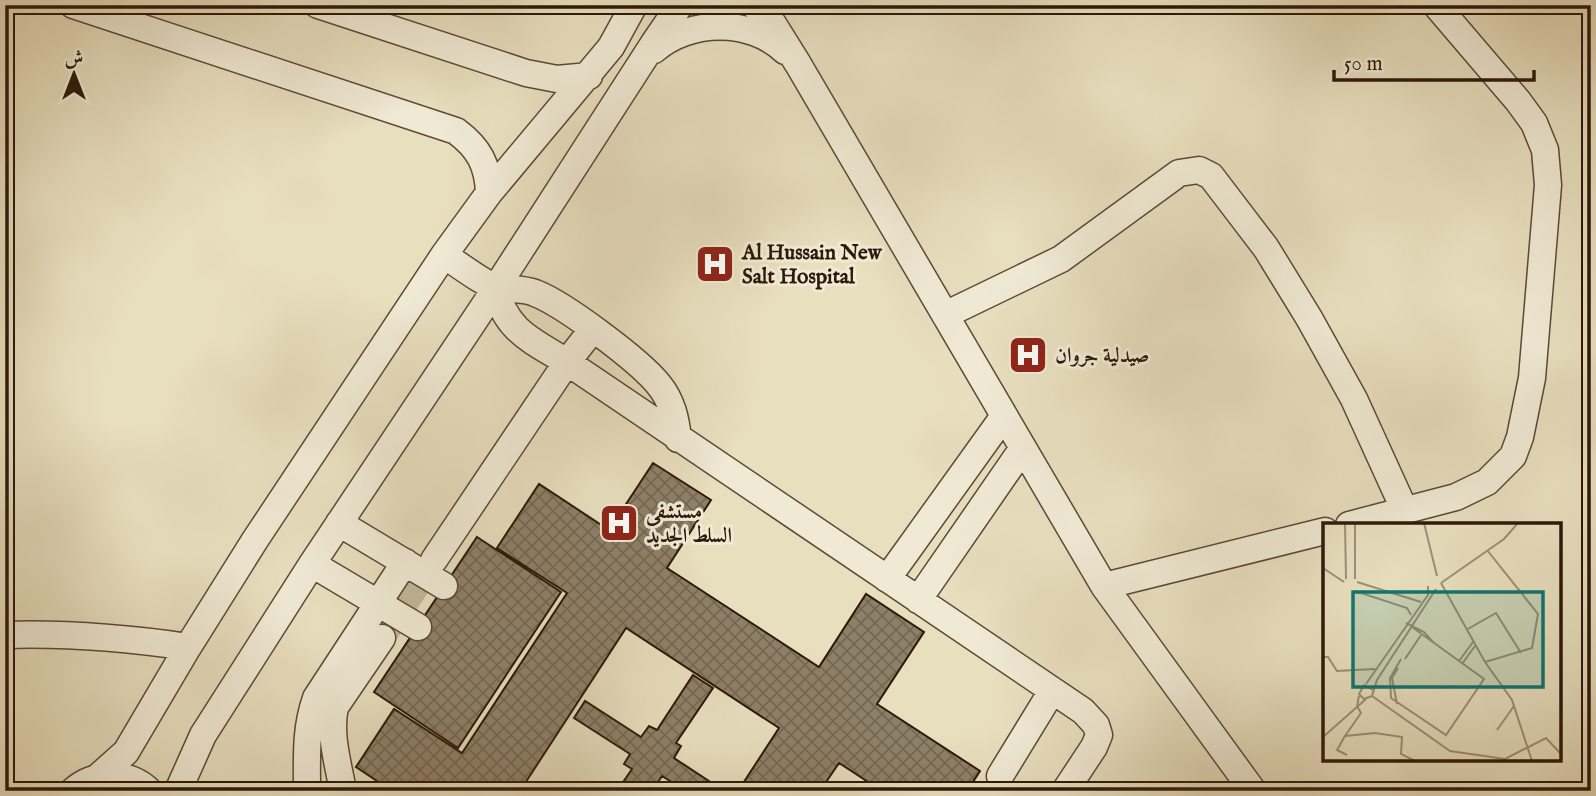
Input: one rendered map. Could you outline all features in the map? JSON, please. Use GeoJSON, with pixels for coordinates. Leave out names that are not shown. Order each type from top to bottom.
{"type":"FeatureCollection","features":[{"type":"Feature","properties":{"kind":"street"},"geometry":{"type":"LineString","coordinates":[[73,5],[456,131],[471,142],[482,157],[488,174],[489,193]]}},
{"type":"Feature","properties":{"kind":"street"},"geometry":{"type":"LineString","coordinates":[[318,5],[526,74],[557,79],[589,76]]}},
{"type":"Feature","properties":{"kind":"street"},"geometry":{"type":"LineString","coordinates":[[74,791],[80,785],[98,777],[126,752],[256,540],[444,255],[489,193],[589,76],[611,47],[635,5]]}},
{"type":"Feature","properties":{"kind":"street"},"geometry":{"type":"LineString","coordinates":[[178,791],[204,735],[312,564],[680,5]]}},
{"type":"Feature","properties":{"kind":"street"},"geometry":{"type":"LineString","coordinates":[[754,5],[769,15],[1104,586],[1253,791]]}},
{"type":"Feature","properties":{"kind":"street"},"geometry":{"type":"LineString","coordinates":[[1357,523],[1456,497],[1487,482],[1513,456],[1520,437],[1532,378],[1548,185],[1545,149],[1534,122],[1436,5]]}},
{"type":"Feature","properties":{"kind":"street"},"geometry":{"type":"LineString","coordinates":[[643,61],[662,44],[684,32],[709,26],[734,27],[758,34],[780,46],[798,64]]}},
{"type":"Feature","properties":{"kind":"street"},"geometry":{"type":"LineString","coordinates":[[945,315],[1061,259],[1179,173],[1199,170],[1211,176],[1273,259],[1354,399],[1405,511]]}},
{"type":"Feature","properties":{"kind":"street"},"geometry":{"type":"LineString","coordinates":[[444,255],[496,288],[523,289],[536,293],[593,330],[647,372],[670,402],[678,439]]}},
{"type":"Feature","properties":{"kind":"street"},"geometry":{"type":"LineString","coordinates":[[496,288],[504,314],[521,334],[567,362],[1083,711],[1096,725],[1099,735],[1065,791]]}},
{"type":"Feature","properties":{"kind":"street"},"geometry":{"type":"LineString","coordinates":[[434,560],[567,362],[593,330]]}},
{"type":"Feature","properties":{"kind":"street"},"geometry":{"type":"LineString","coordinates":[[887,579],[1004,416]]}},
{"type":"Feature","properties":{"kind":"street"},"geometry":{"type":"LineString","coordinates":[[918,600],[1023,448]]}},
{"type":"Feature","properties":{"kind":"street"},"geometry":{"type":"LineString","coordinates":[[339,523],[444,586]]}},
{"type":"Feature","properties":{"kind":"street"},"geometry":{"type":"LineString","coordinates":[[1104,586],[1323,531]]}},
{"type":"Feature","properties":{"kind":"street"},"geometry":{"type":"LineString","coordinates":[[307,791],[307,734],[316,698],[405,562]]}},
{"type":"Feature","properties":{"kind":"street"},"geometry":{"type":"LineString","coordinates":[[312,564],[418,626]]}},
{"type":"Feature","properties":{"kind":"street"},"geometry":{"type":"LineString","coordinates":[[5,635],[118,637],[188,647]]}},
{"type":"Feature","properties":{"kind":"street"},"geometry":{"type":"LineString","coordinates":[[343,791],[334,742],[335,707],[382,638]]}},
{"type":"Feature","properties":{"kind":"street"},"geometry":{"type":"LineString","coordinates":[[1000,776],[1052,691]]}},
{"type":"Feature","properties":{"kind":"street"},"geometry":{"type":"LineString","coordinates":[[98,777],[121,777],[143,785],[149,791]]}},
{"type":"Feature","properties":{"kind":"building","name":"مستشفى السلط الجديد"},"geometry":{"type":"Polygon","coordinates":[[[653,463],[711,500],[667,568],[819,667],[866,594],[924,632],[877,704],[980,771],[967,791],[882,791],[839,763],[820,791],[738,791],[779,728],[626,628],[520,791],[392,791],[356,767],[394,709],[462,753],[567,593],[497,548],[539,484],[609,530],[653,463]]]}},
{"type":"Feature","properties":{"kind":"building"},"geometry":{"type":"Polygon","coordinates":[[[477,537],[561,592],[458,748],[374,692],[477,537]]]}},
{"type":"Feature","properties":{"kind":"building"},"geometry":{"type":"Polygon","coordinates":[[[693,675],[713,688],[676,743],[681,746],[674,758],[724,791],[686,791],[662,776],[656,785],[651,782],[645,791],[617,791],[632,769],[624,764],[630,754],[574,718],[585,701],[641,737],[649,726],[657,730],[693,675]]]}},
{"type":"Feature","properties":{"kind":"tunnel"},"geometry":{"type":"LineString","coordinates":[[382,638],[434,560]]}},
{"type":"Feature","properties":{"kind":"place","name":"Al Hussain New Salt Hospital"},"geometry":{"type":"Point","coordinates":[715,264]}},
{"type":"Feature","properties":{"kind":"place","name":"صيدلية جروان"},"geometry":{"type":"Point","coordinates":[1028,355]}},
{"type":"Feature","properties":{"kind":"place","name":"مستشفى السلط الجديد"},"geometry":{"type":"Point","coordinates":[619,523]}}]}
